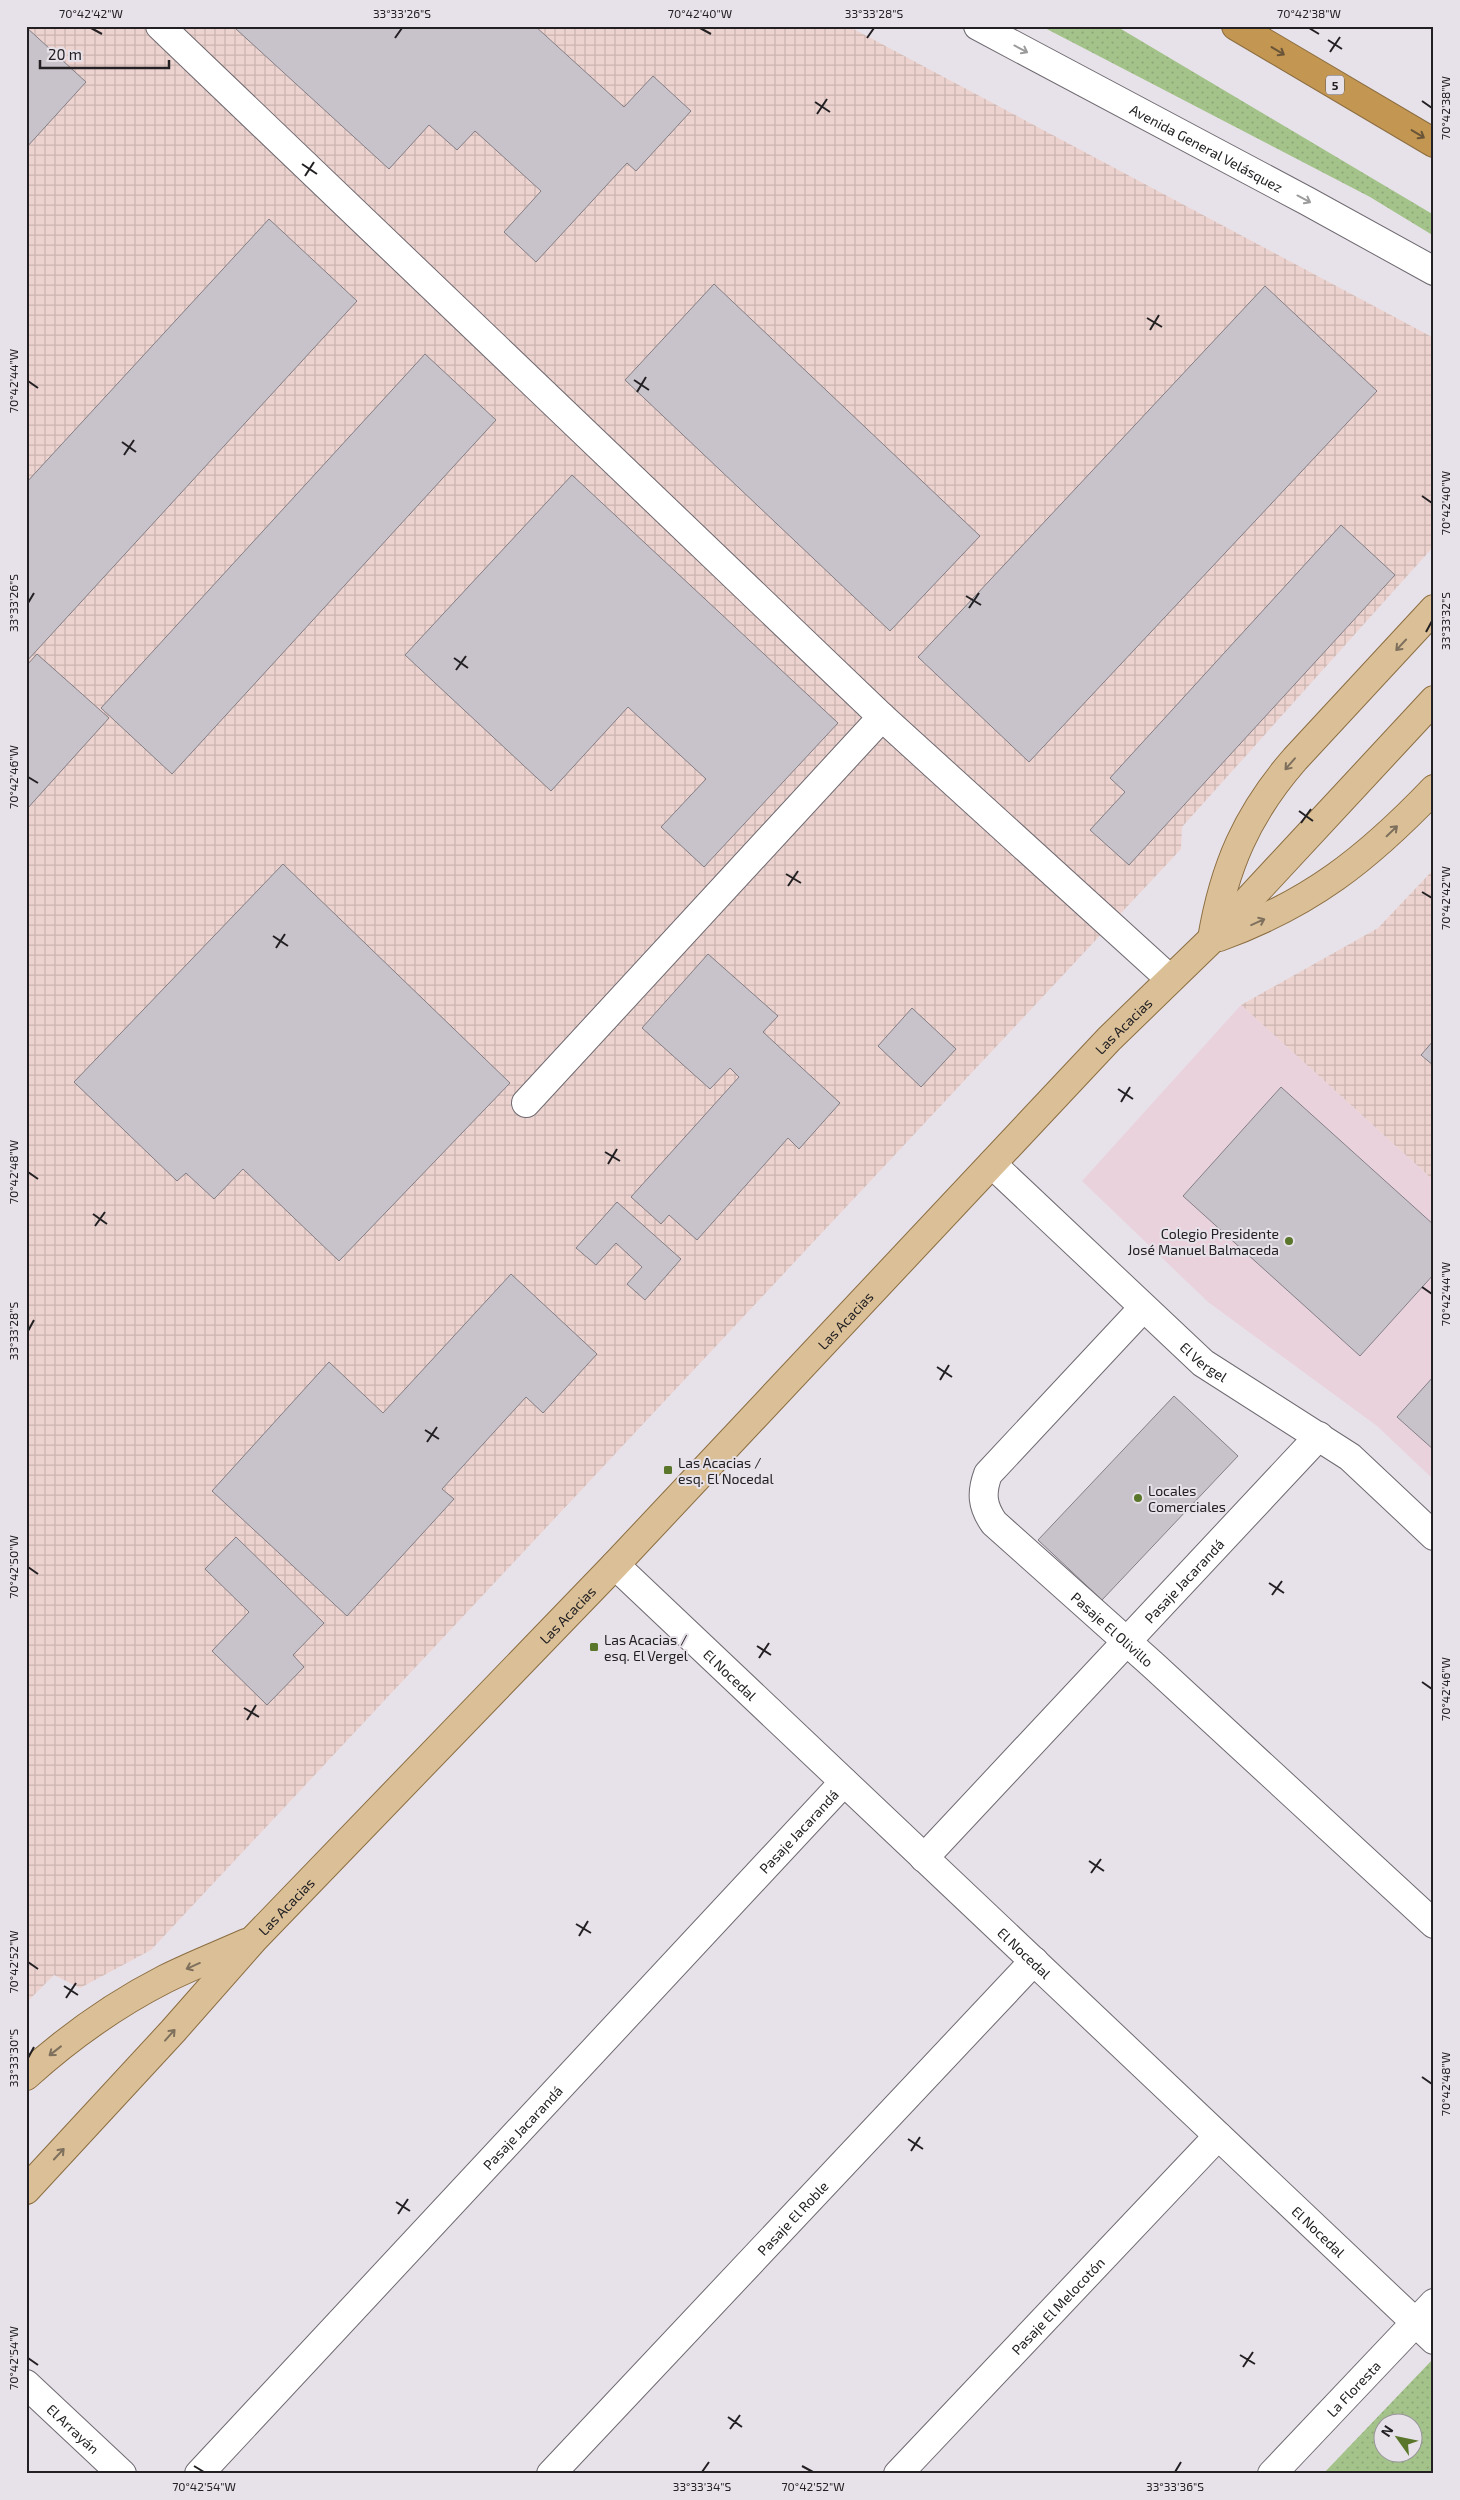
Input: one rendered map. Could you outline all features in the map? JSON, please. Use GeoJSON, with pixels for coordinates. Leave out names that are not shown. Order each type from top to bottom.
{"type":"FeatureCollection","features":[{"type":"Feature","properties":{"kind":"highway","name":"5"},"geometry":{"type":"LineString","coordinates":[[1236,26],[1434,143]]}},
{"type":"Feature","properties":{"kind":"main road"},"geometry":{"type":"LineString","coordinates":[[1212,939],[1218,903],[1228,868],[1258,807],[1275,782],[1295,759],[1434,609]]}},
{"type":"Feature","properties":{"kind":"main road","name":"Las Acacias"},"geometry":{"type":"LineString","coordinates":[[26,2190],[173,2031],[254,1939],[615,1565],[1109,1039],[1212,939],[1434,700]]}},
{"type":"Feature","properties":{"kind":"main road"},"geometry":{"type":"LineString","coordinates":[[1212,939],[1285,910],[1321,888],[1386,837],[1434,789]]}},
{"type":"Feature","properties":{"kind":"main road","name":"Las Acacias"},"geometry":{"type":"LineString","coordinates":[[26,2076],[88,2026],[125,2001],[165,1979],[254,1939]]}},
{"type":"Feature","properties":{"kind":"street"},"geometry":{"type":"LineString","coordinates":[[160,26],[882,717],[1170,979]]}},
{"type":"Feature","properties":{"kind":"street","name":"Avenida General Velásquez"},"geometry":{"type":"LineString","coordinates":[[978,26],[1307,201],[1434,271]]}},
{"type":"Feature","properties":{"kind":"street"},"geometry":{"type":"LineString","coordinates":[[526,1103],[882,717]]}},
{"type":"Feature","properties":{"kind":"street","name":"El Vergel"},"geometry":{"type":"LineString","coordinates":[[992,1164],[1203,1363],[1350,1457],[1434,1536]]}},
{"type":"Feature","properties":{"kind":"street","name":"Pasaje El Olivillo"},"geometry":{"type":"LineString","coordinates":[[1143,1308],[988,1474],[982,1496],[986,1511],[994,1523],[1434,1924]]}},
{"type":"Feature","properties":{"kind":"street","name":"Pasaje Jacarandá"},"geometry":{"type":"LineString","coordinates":[[924,1858],[1319,1436]]}},
{"type":"Feature","properties":{"kind":"street","name":"El Nocedal"},"geometry":{"type":"LineString","coordinates":[[615,1565],[1424,2331]]}},
{"type":"Feature","properties":{"kind":"street","name":"Pasaje Jacarandá"},"geometry":{"type":"LineString","coordinates":[[199,2474],[844,1782]]}},
{"type":"Feature","properties":{"kind":"street","name":"Pasaje El Roble"},"geometry":{"type":"LineString","coordinates":[[551,2474],[1034,1961]]}},
{"type":"Feature","properties":{"kind":"street","name":"Pasaje El Melocotón"},"geometry":{"type":"LineString","coordinates":[[898,2474],[1218,2136]]}},
{"type":"Feature","properties":{"kind":"street","name":"La Floresta"},"geometry":{"type":"LineString","coordinates":[[1272,2474],[1424,2331],[1434,2302]]}},
{"type":"Feature","properties":{"kind":"street","name":"El Arrayán"},"geometry":{"type":"LineString","coordinates":[[26,2384],[122,2474]]}},
{"type":"Feature","properties":{"kind":"shaded area"},"geometry":{"type":"Polygon","coordinates":[[[26,26],[848,26],[1434,338],[1434,546],[1182,827],[1181,849],[151,1950],[80,1988],[54,1975],[26,2003],[26,26]]]}},
{"type":"Feature","properties":{"kind":"shaded area"},"geometry":{"type":"Polygon","coordinates":[[[1434,869],[1434,1181],[1241,1005],[1378,928],[1434,869]]]}},
{"type":"Feature","properties":{"kind":"shaded area","name":"Colegio Presidente José Manuel Balmaceda"},"geometry":{"type":"Polygon","coordinates":[[[1241,1005],[1434,1181],[1434,1480],[1377,1426],[1208,1302],[1082,1181],[1241,1005]]]}},
{"type":"Feature","properties":{"kind":"green space"},"geometry":{"type":"Polygon","coordinates":[[[1041,26],[1116,26],[1434,215],[1434,236],[1370,197],[1041,26]]]}},
{"type":"Feature","properties":{"kind":"green space"},"geometry":{"type":"Polygon","coordinates":[[[1433,2359],[1434,2474],[1323,2474],[1372,2423],[1372,2462],[1422,2462],[1422,2412],[1382,2412],[1433,2359]]]}},
{"type":"Feature","properties":{"kind":"building"},"geometry":{"type":"Polygon","coordinates":[[[239,26],[535,26],[624,107],[653,76],[691,111],[636,171],[627,163],[536,262],[504,232],[541,191],[475,131],[457,150],[429,125],[389,169],[236,29],[239,26]]]}},
{"type":"Feature","properties":{"kind":"building"},"geometry":{"type":"Polygon","coordinates":[[[26,27],[86,82],[26,148],[26,27]]]}},
{"type":"Feature","properties":{"kind":"building"},"geometry":{"type":"Polygon","coordinates":[[[269,219],[357,301],[26,662],[26,483],[269,219]]]}},
{"type":"Feature","properties":{"kind":"building"},"geometry":{"type":"Polygon","coordinates":[[[714,284],[980,536],[890,631],[625,380],[714,284]]]}},
{"type":"Feature","properties":{"kind":"building"},"geometry":{"type":"Polygon","coordinates":[[[1265,286],[1377,391],[1029,762],[918,657],[1265,286]]]}},
{"type":"Feature","properties":{"kind":"building"},"geometry":{"type":"Polygon","coordinates":[[[425,354],[496,420],[172,774],[101,708],[425,354]]]}},
{"type":"Feature","properties":{"kind":"building"},"geometry":{"type":"Polygon","coordinates":[[[572,475],[838,723],[704,867],[661,827],[706,779],[628,707],[551,791],[405,655],[572,475]]]}},
{"type":"Feature","properties":{"kind":"building"},"geometry":{"type":"Polygon","coordinates":[[[1341,525],[1395,575],[1129,865],[1090,830],[1125,792],[1110,778],[1341,525]]]}},
{"type":"Feature","properties":{"kind":"building"},"geometry":{"type":"Polygon","coordinates":[[[37,654],[109,718],[26,810],[26,666],[37,654]]]}},
{"type":"Feature","properties":{"kind":"building"},"geometry":{"type":"Polygon","coordinates":[[[283,864],[510,1083],[339,1261],[243,1169],[214,1199],[186,1173],[177,1181],[74,1082],[283,864]]]}},
{"type":"Feature","properties":{"kind":"building"},"geometry":{"type":"Polygon","coordinates":[[[708,954],[778,1016],[763,1032],[840,1103],[799,1149],[788,1138],[697,1240],[669,1215],[661,1224],[631,1197],[739,1077],[730,1068],[710,1089],[642,1028],[708,954]]]}},
{"type":"Feature","properties":{"kind":"building"},"geometry":{"type":"Polygon","coordinates":[[[912,1008],[956,1049],[921,1087],[878,1046],[912,1008]]]}},
{"type":"Feature","properties":{"kind":"building"},"geometry":{"type":"Polygon","coordinates":[[[1434,1040],[1434,1066],[1421,1055],[1434,1040]]]}},
{"type":"Feature","properties":{"kind":"building"},"geometry":{"type":"Polygon","coordinates":[[[1281,1087],[1434,1225],[1434,1274],[1360,1356],[1183,1196],[1281,1087]]]}},
{"type":"Feature","properties":{"kind":"building"},"geometry":{"type":"Polygon","coordinates":[[[617,1202],[681,1259],[645,1300],[627,1284],[642,1267],[616,1243],[596,1265],[576,1248],[617,1202]]]}},
{"type":"Feature","properties":{"kind":"building"},"geometry":{"type":"Polygon","coordinates":[[[511,1274],[597,1354],[543,1413],[526,1397],[442,1489],[454,1499],[347,1616],[212,1491],[329,1362],[383,1413],[511,1274]]]}},
{"type":"Feature","properties":{"kind":"building"},"geometry":{"type":"Polygon","coordinates":[[[1434,1376],[1434,1450],[1397,1417],[1434,1376]]]}},
{"type":"Feature","properties":{"kind":"building","name":"Locales Comerciales"},"geometry":{"type":"Polygon","coordinates":[[[1174,1396],[1238,1456],[1102,1600],[1038,1540],[1174,1396]]]}},
{"type":"Feature","properties":{"kind":"building"},"geometry":{"type":"Polygon","coordinates":[[[236,1537],[324,1623],[293,1655],[304,1667],[267,1705],[212,1651],[249,1612],[205,1569],[236,1537]]]}},
{"type":"Feature","properties":{"kind":"place","name":"Colegio Presidente José Manuel Balmaceda"},"geometry":{"type":"Point","coordinates":[1289,1241]}},
{"type":"Feature","properties":{"kind":"place","name":"Las Acacias / esq. El Nocedal"},"geometry":{"type":"Point","coordinates":[668,1470]}},
{"type":"Feature","properties":{"kind":"place","name":"Locales Comerciales"},"geometry":{"type":"Point","coordinates":[1138,1498]}},
{"type":"Feature","properties":{"kind":"place","name":"Las Acacias / esq. El Vergel"},"geometry":{"type":"Point","coordinates":[594,1647]}}]}
